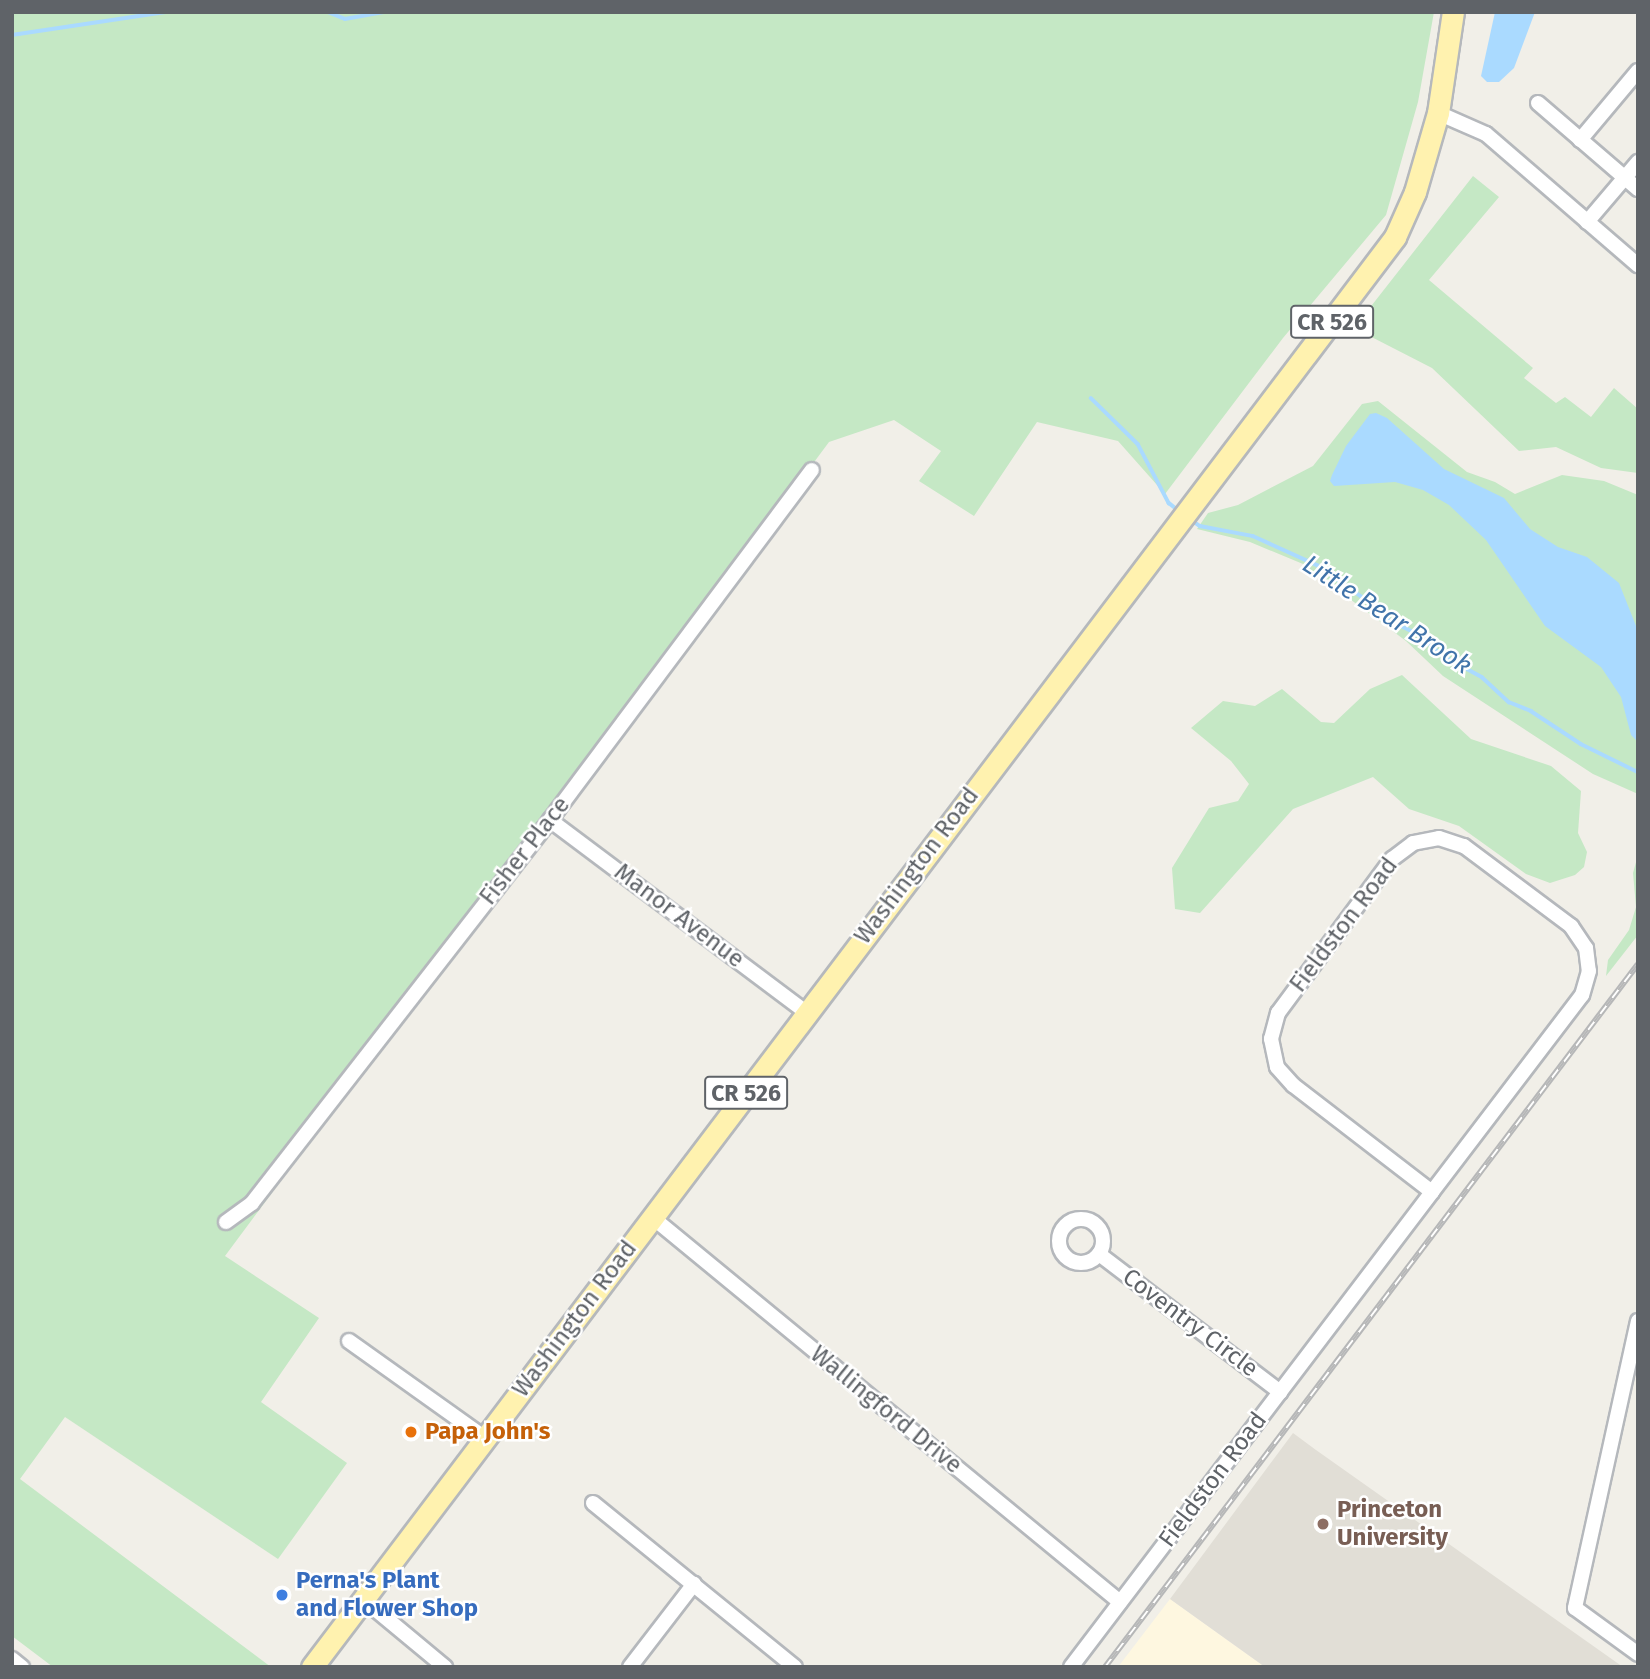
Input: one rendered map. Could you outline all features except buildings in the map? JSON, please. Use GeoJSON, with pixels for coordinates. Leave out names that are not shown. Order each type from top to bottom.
{"type":"FeatureCollection","features":[{"type":"Feature","properties":{"kind":"main road","name":"Washington Road"},"geometry":{"type":"LineString","coordinates":[[312,1667],[1395,237],[1415,192],[1438,113],[1454,19]]}},
{"type":"Feature","properties":{"kind":"street"},"geometry":{"type":"LineString","coordinates":[[1580,139],[1638,71]]}},
{"type":"Feature","properties":{"kind":"street"},"geometry":{"type":"LineString","coordinates":[[1538,103],[1638,189]]}},
{"type":"Feature","properties":{"kind":"street"},"geometry":{"type":"LineString","coordinates":[[1438,113],[1486,134],[1638,265]]}},
{"type":"Feature","properties":{"kind":"street"},"geometry":{"type":"LineString","coordinates":[[1587,222],[1638,162]]}},
{"type":"Feature","properties":{"kind":"street","name":"Fisher Place"},"geometry":{"type":"LineString","coordinates":[[226,1222],[252,1203],[551,820],[812,470]]}},
{"type":"Feature","properties":{"kind":"street","name":"Manor Avenue"},"geometry":{"type":"LineString","coordinates":[[551,820],[807,1013]]}},
{"type":"Feature","properties":{"kind":"street","name":"Fieldston Road"},"geometry":{"type":"LineString","coordinates":[[1071,1667],[1582,995],[1589,971],[1586,948],[1570,926],[1464,846],[1439,838],[1413,843],[1392,859],[1278,1013],[1271,1040],[1277,1067],[1293,1085],[1432,1192]]}},
{"type":"Feature","properties":{"kind":"street","name":"Wallingford Drive"},"geometry":{"type":"LineString","coordinates":[[652,1217],[1120,1602]]}},
{"type":"Feature","properties":{"kind":"street","name":"Coventry Circle"},"geometry":{"type":"LineString","coordinates":[[1099,1254],[1280,1392]]}},
{"type":"Feature","properties":{"kind":"street"},"geometry":{"type":"LineString","coordinates":[[1638,1321],[1575,1608],[1638,1654]]}},
{"type":"Feature","properties":{"kind":"street"},"geometry":{"type":"LineString","coordinates":[[349,1341],[485,1438]]}},
{"type":"Feature","properties":{"kind":"street"},"geometry":{"type":"LineString","coordinates":[[593,1503],[795,1667]]}},
{"type":"Feature","properties":{"kind":"street"},"geometry":{"type":"LineString","coordinates":[[630,1667],[694,1584]]}},
{"type":"Feature","properties":{"kind":"street"},"geometry":{"type":"LineString","coordinates":[[363,1600],[444,1667]]}},
{"type":"Feature","properties":{"kind":"street"},"geometry":{"type":"LineString","coordinates":[[12,1659],[22,1667]]}},
{"type":"Feature","properties":{"kind":"shaded area","name":"Princeton University"},"geometry":{"type":"Polygon","coordinates":[[[1293,1433],[1623,1667],[1265,1667],[1170,1599],[1293,1433]]]}},
{"type":"Feature","properties":{"kind":"shaded area"},"geometry":{"type":"Polygon","coordinates":[[[1170,1599],[1265,1667],[1118,1667],[1170,1599]]]}},
{"type":"Feature","properties":{"kind":"green space"},"geometry":{"type":"Polygon","coordinates":[[[12,12],[1434,12],[1418,102],[1386,215],[1283,338],[1165,494],[1118,441],[1037,422],[974,516],[919,481],[941,451],[894,420],[829,442],[225,1256],[319,1318],[261,1402],[347,1463],[278,1559],[65,1417],[20,1479],[271,1667],[53,1667],[12,1636],[12,12]]]}},
{"type":"Feature","properties":{"kind":"green space"},"geometry":{"type":"Polygon","coordinates":[[[1473,176],[1499,197],[1429,280],[1533,368],[1524,378],[1556,403],[1565,397],[1591,417],[1614,388],[1638,409],[1638,473],[1601,468],[1556,447],[1519,451],[1432,368],[1354,328],[1473,176]]]}},
{"type":"Feature","properties":{"kind":"green space"},"geometry":{"type":"Polygon","coordinates":[[[1378,401],[1467,472],[1495,482],[1515,494],[1562,475],[1604,481],[1638,495],[1638,794],[1593,774],[1443,676],[1406,641],[1303,564],[1250,542],[1197,529],[1208,513],[1238,505],[1313,466],[1362,404],[1378,401]]]}},
{"type":"Feature","properties":{"kind":"green space"},"geometry":{"type":"Polygon","coordinates":[[[1402,675],[1471,739],[1551,766],[1581,791],[1578,833],[1587,852],[1584,867],[1575,875],[1550,883],[1526,874],[1459,826],[1409,809],[1373,777],[1293,809],[1200,913],[1175,909],[1172,868],[1209,808],[1238,801],[1249,784],[1231,761],[1191,728],[1223,701],[1255,706],[1282,689],[1321,722],[1334,723],[1370,689],[1402,675]]]}},
{"type":"Feature","properties":{"kind":"green space"},"geometry":{"type":"Polygon","coordinates":[[[1638,855],[1638,935],[1606,976],[1608,960],[1629,930],[1636,907],[1633,873],[1638,855]]]}},
{"type":"Feature","properties":{"kind":"water"},"geometry":{"type":"Polygon","coordinates":[[[1495,12],[1535,12],[1514,68],[1499,82],[1487,82],[1481,76],[1495,12]]]}},
{"type":"Feature","properties":{"kind":"water"},"geometry":{"type":"Polygon","coordinates":[[[1376,413],[1387,418],[1444,469],[1504,498],[1530,529],[1558,547],[1587,557],[1619,583],[1638,631],[1638,742],[1631,735],[1621,697],[1601,667],[1545,626],[1486,540],[1449,505],[1423,490],[1395,482],[1334,486],[1330,481],[1346,446],[1370,414],[1376,413]]]}},
{"type":"Feature","properties":{"kind":"waterway"},"geometry":{"type":"LineString","coordinates":[[12,35],[165,12]]}},
{"type":"Feature","properties":{"kind":"waterway"},"geometry":{"type":"LineString","coordinates":[[328,12],[345,19],[383,12]]}},
{"type":"Feature","properties":{"kind":"waterway","name":"Little Bear Brook"},"geometry":{"type":"LineString","coordinates":[[1091,398],[1138,444],[1169,503],[1178,510]]}},
{"type":"Feature","properties":{"kind":"waterway","name":"Little Bear Brook"},"geometry":{"type":"LineString","coordinates":[[1190,519],[1200,526],[1253,536],[1317,565],[1375,606],[1387,619],[1416,633],[1445,657],[1482,677],[1509,702],[1531,711],[1581,744],[1638,772]]}},
{"type":"Feature","properties":{"kind":"railway"},"geometry":{"type":"LineString","coordinates":[[1105,1667],[1638,964]]}},
{"type":"Feature","properties":{"kind":"place","name":"Papa John's"},"geometry":{"type":"Point","coordinates":[411,1432]}},
{"type":"Feature","properties":{"kind":"place","name":"Princeton University"},"geometry":{"type":"Point","coordinates":[1323,1524]}},
{"type":"Feature","properties":{"kind":"place","name":"Perna's Plant and Flower Shop"},"geometry":{"type":"Point","coordinates":[282,1595]}}]}
